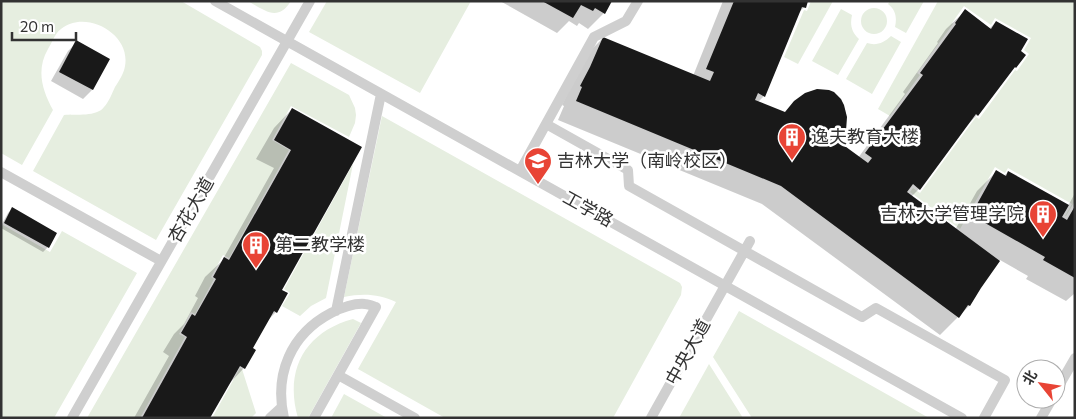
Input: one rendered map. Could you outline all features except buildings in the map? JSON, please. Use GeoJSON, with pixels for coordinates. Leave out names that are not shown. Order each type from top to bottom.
{"type":"FeatureCollection","features":[{"type":"Feature","properties":{"kind":"lane","name":"工学路"},"geometry":{"type":"LineString","coordinates":[[215,1],[962,418]]}},
{"type":"Feature","properties":{"kind":"lane","name":"杏花大道"},"geometry":{"type":"LineString","coordinates":[[72,418],[310,1]]}},
{"type":"Feature","properties":{"kind":"lane"},"geometry":{"type":"LineString","coordinates":[[520,171],[594,37],[626,21],[638,1]]}},
{"type":"Feature","properties":{"kind":"lane"},"geometry":{"type":"LineString","coordinates":[[336,311],[381,94]]}},
{"type":"Feature","properties":{"kind":"lane"},"geometry":{"type":"LineString","coordinates":[[546,124],[628,170],[629,186],[862,317],[876,308],[1005,380],[984,418]]}},
{"type":"Feature","properties":{"kind":"lane"},"geometry":{"type":"LineString","coordinates":[[1,172],[161,261]]}},
{"type":"Feature","properties":{"kind":"lane","name":"中央大道"},"geometry":{"type":"LineString","coordinates":[[651,418],[750,241]]}},
{"type":"Feature","properties":{"kind":"lane"},"geometry":{"type":"LineString","coordinates":[[284,418],[281,392],[282,377],[292,349],[301,337],[323,317],[336,311],[350,306],[365,304],[376,307],[314,418]]}},
{"type":"Feature","properties":{"kind":"lane"},"geometry":{"type":"LineString","coordinates":[[1066,374],[1075,358]]}},
{"type":"Feature","properties":{"kind":"lane"},"geometry":{"type":"LineString","coordinates":[[338,375],[415,418]]}},
{"type":"Feature","properties":{"kind":"lane"},"geometry":{"type":"LineString","coordinates":[[270,418],[282,407]]}},
{"type":"Feature","properties":{"kind":"shaded area"},"geometry":{"type":"Polygon","coordinates":[[[1,1],[181,1],[260,47],[262,55],[156,240],[33,171],[64,115],[91,114],[101,110],[107,103],[121,77],[125,66],[125,54],[121,44],[105,28],[94,23],[82,22],[71,24],[57,33],[44,57],[41,72],[43,87],[53,110],[22,165],[1,153],[1,1]]]}},
{"type":"Feature","properties":{"kind":"shaded area"},"geometry":{"type":"Polygon","coordinates":[[[248,1],[291,1],[281,11],[271,13],[248,1]]]}},
{"type":"Feature","properties":{"kind":"shaded area"},"geometry":{"type":"Polygon","coordinates":[[[327,1],[471,1],[420,93],[309,32],[327,1]]]}},
{"type":"Feature","properties":{"kind":"shaded area"},"geometry":{"type":"Polygon","coordinates":[[[811,1],[833,1],[798,64],[784,57],[804,10],[807,11],[811,1]]]}},
{"type":"Feature","properties":{"kind":"shaded area"},"geometry":{"type":"Polygon","coordinates":[[[890,1],[924,1],[906,33],[895,27],[895,14],[888,4],[890,1]]]}},
{"type":"Feature","properties":{"kind":"shaded area"},"geometry":{"type":"Polygon","coordinates":[[[938,1],[1075,2],[1075,201],[1066,216],[1072,204],[1008,168],[1005,173],[995,167],[960,229],[910,192],[913,188],[920,193],[976,117],[979,119],[1029,54],[1024,50],[1031,38],[995,18],[991,25],[964,6],[917,73],[920,75],[890,116],[878,109],[938,1]]]}},
{"type":"Feature","properties":{"kind":"shaded area"},"geometry":{"type":"Polygon","coordinates":[[[874,8],[883,12],[887,21],[883,30],[874,34],[865,30],[861,21],[865,12],[874,8]]]}},
{"type":"Feature","properties":{"kind":"shaded area"},"geometry":{"type":"Polygon","coordinates":[[[841,9],[852,15],[852,28],[854,34],[859,39],[838,75],[812,61],[841,9]]]}},
{"type":"Feature","properties":{"kind":"shaded area"},"geometry":{"type":"Polygon","coordinates":[[[891,36],[901,42],[872,94],[846,79],[867,43],[880,43],[891,36]]]}},
{"type":"Feature","properties":{"kind":"shaded area"},"geometry":{"type":"Polygon","coordinates":[[[291,63],[349,95],[356,115],[349,137],[291,106],[272,140],[289,150],[229,258],[223,255],[211,277],[214,279],[195,314],[191,312],[179,334],[185,337],[140,418],[87,418],[291,63]]]}},
{"type":"Feature","properties":{"kind":"shaded area"},"geometry":{"type":"Polygon","coordinates":[[[382,116],[680,283],[682,287],[681,295],[613,418],[445,418],[358,369],[396,302],[371,295],[344,297],[382,116]]]}},
{"type":"Feature","properties":{"kind":"shaded area"},"geometry":{"type":"Polygon","coordinates":[[[353,164],[326,298],[311,306],[300,316],[282,306],[290,293],[284,289],[353,164]]]}},
{"type":"Feature","properties":{"kind":"shaded area"},"geometry":{"type":"Polygon","coordinates":[[[3,225],[50,252],[62,231],[137,273],[54,418],[1,418],[1,228],[3,225]]]}},
{"type":"Feature","properties":{"kind":"shaded area"},"geometry":{"type":"Polygon","coordinates":[[[739,311],[929,418],[752,418],[713,357],[739,311]]]}},
{"type":"Feature","properties":{"kind":"shaded area"},"geometry":{"type":"Polygon","coordinates":[[[353,319],[361,323],[308,418],[298,418],[294,400],[294,384],[302,355],[322,333],[336,325],[353,319]]]}},
{"type":"Feature","properties":{"kind":"shaded area"},"geometry":{"type":"Polygon","coordinates":[[[709,364],[743,418],[679,418],[709,364]]]}},
{"type":"Feature","properties":{"kind":"shaded area"},"geometry":{"type":"Polygon","coordinates":[[[240,368],[242,369],[256,413],[251,418],[212,418],[240,368]]]}},
{"type":"Feature","properties":{"kind":"shaded area"},"geometry":{"type":"Polygon","coordinates":[[[344,394],[387,418],[331,418],[344,394]]]}},
{"type":"Feature","properties":{"kind":"place","name":"逸夫教育大楼"},"geometry":{"type":"Point","coordinates":[792,161]}},
{"type":"Feature","properties":{"kind":"place","name":"吉林大学（南岭校区）"},"geometry":{"type":"Point","coordinates":[538,185]}},
{"type":"Feature","properties":{"kind":"place","name":"吉林大学管理学院"},"geometry":{"type":"Point","coordinates":[1043,238]}},
{"type":"Feature","properties":{"kind":"place","name":"第二教学楼"},"geometry":{"type":"Point","coordinates":[256,269]}}]}
